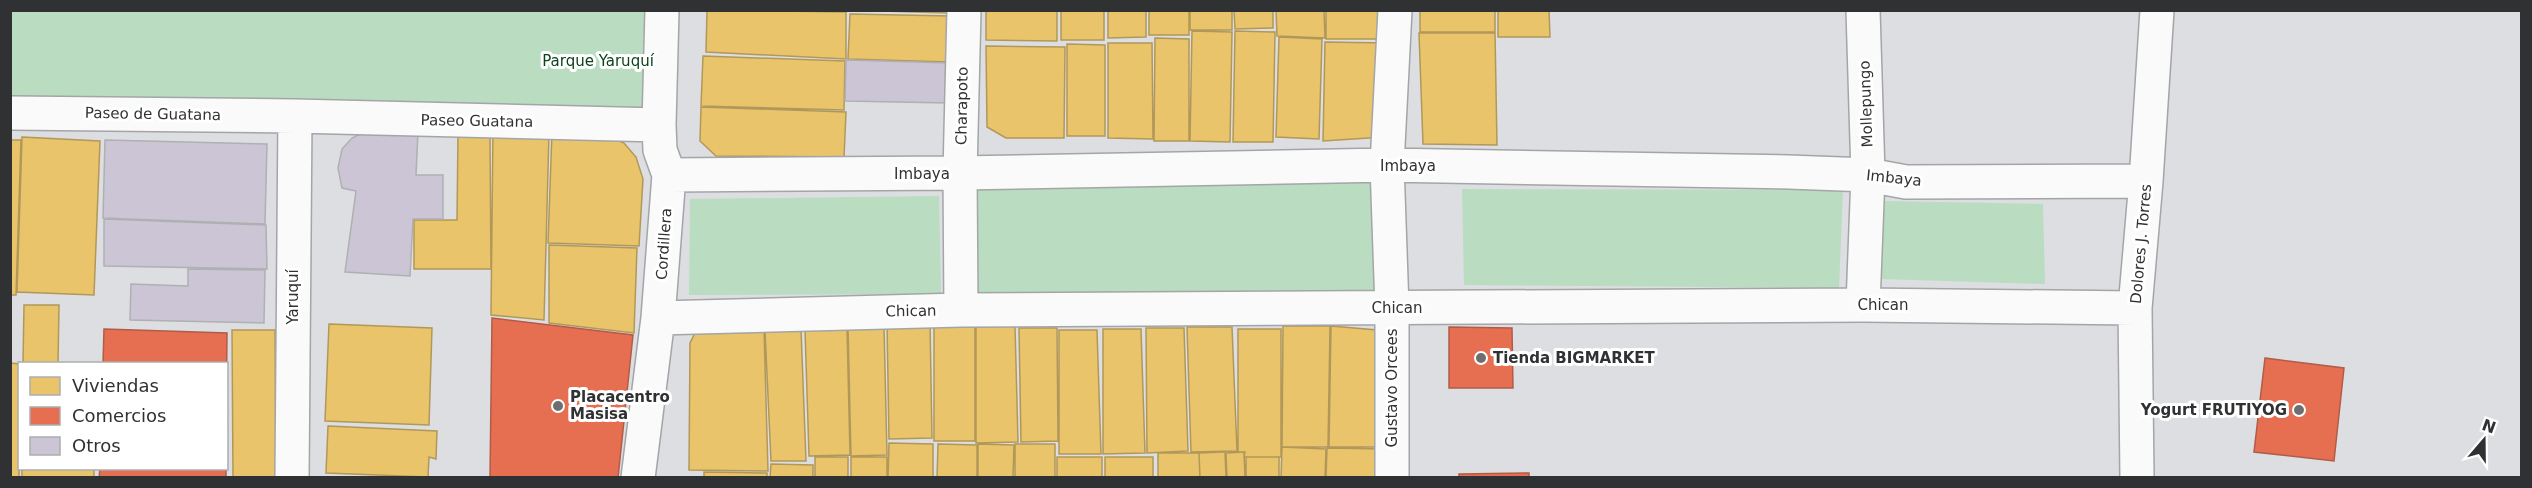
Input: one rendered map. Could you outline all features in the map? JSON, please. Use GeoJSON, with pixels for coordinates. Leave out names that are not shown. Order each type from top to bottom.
{"type":"FeatureCollection","features":[{"type":"Feature","properties":{"kind":"street","name":"Cordillera"},"geometry":{"type":"LineString","coordinates":[[638,477],[658,318],[669,175],[660,150],[662,10]]}},
{"type":"Feature","properties":{"kind":"street","name":"Charapoto"},"geometry":{"type":"LineString","coordinates":[[961,310],[960,173],[964,10]]}},
{"type":"Feature","properties":{"kind":"street","name":"Gustavo Orcees"},"geometry":{"type":"LineString","coordinates":[[1392,477],[1392,308],[1387,165],[1395,10]]}},
{"type":"Feature","properties":{"kind":"street","name":"Mollepungo"},"geometry":{"type":"LineString","coordinates":[[1863,10],[1868,175],[1863,305]]}},
{"type":"Feature","properties":{"kind":"street","name":"Dolores J. Torres"},"geometry":{"type":"LineString","coordinates":[[2137,477],[2135,308],[2157,10]]}},
{"type":"Feature","properties":{"kind":"street","name":"Paseo de Guatana"},"geometry":{"type":"LineString","coordinates":[[10,113],[295,116]]}},
{"type":"Feature","properties":{"kind":"street","name":"Paseo Guatana"},"geometry":{"type":"LineString","coordinates":[[295,116],[659,125]]}},
{"type":"Feature","properties":{"kind":"street","name":"Yaruquí"},"geometry":{"type":"LineString","coordinates":[[292,477],[295,116]]}},
{"type":"Feature","properties":{"kind":"street","name":"Imbaya"},"geometry":{"type":"LineString","coordinates":[[669,175],[960,173],[1387,165],[1777,171],[1868,175],[1906,182],[2146,181]]}},
{"type":"Feature","properties":{"kind":"street","name":"Chican"},"geometry":{"type":"LineString","coordinates":[[658,318],[961,310],[1863,305],[2135,308]]}},
{"type":"Feature","properties":{"kind":"green space","name":"Parque Yaruquí"},"geometry":{"type":"Polygon","coordinates":[[[10,11],[652,11],[650,112],[11,98],[10,11]]]}},
{"type":"Feature","properties":{"kind":"green space"},"geometry":{"type":"Polygon","coordinates":[[[978,179],[1375,180],[1375,295],[976,297],[978,179]]]}},
{"type":"Feature","properties":{"kind":"green space"},"geometry":{"type":"Polygon","coordinates":[[[1462,189],[1843,190],[1839,288],[1464,285],[1462,189]]]}},
{"type":"Feature","properties":{"kind":"green space"},"geometry":{"type":"Polygon","coordinates":[[[939,196],[941,294],[689,295],[690,199],[939,196]]]}},
{"type":"Feature","properties":{"kind":"green space"},"geometry":{"type":"Polygon","coordinates":[[[1882,201],[2043,204],[2045,284],[1881,279],[1882,201]]]}},
{"type":"Feature","properties":{"kind":"building: Viviendas"},"geometry":{"type":"Polygon","coordinates":[[[707,10],[846,12],[846,59],[706,52],[707,10]]]}},
{"type":"Feature","properties":{"kind":"building: Viviendas"},"geometry":{"type":"Polygon","coordinates":[[[847,10],[947,10],[947,13],[847,10]]]}},
{"type":"Feature","properties":{"kind":"building: Viviendas"},"geometry":{"type":"Polygon","coordinates":[[[986,10],[1057,10],[1057,41],[986,40],[986,10]]]}},
{"type":"Feature","properties":{"kind":"building: Viviendas"},"geometry":{"type":"Polygon","coordinates":[[[1061,10],[1104,10],[1104,40],[1061,40],[1061,10]]]}},
{"type":"Feature","properties":{"kind":"building: Viviendas"},"geometry":{"type":"Polygon","coordinates":[[[1108,10],[1146,10],[1146,37],[1108,38],[1108,10]]]}},
{"type":"Feature","properties":{"kind":"building: Viviendas"},"geometry":{"type":"Polygon","coordinates":[[[1149,10],[1189,10],[1189,35],[1149,35],[1149,10]]]}},
{"type":"Feature","properties":{"kind":"building: Viviendas"},"geometry":{"type":"Polygon","coordinates":[[[1190,10],[1232,10],[1232,30],[1190,30],[1190,10]]]}},
{"type":"Feature","properties":{"kind":"building: Viviendas"},"geometry":{"type":"Polygon","coordinates":[[[1234,10],[1273,10],[1273,28],[1235,29],[1234,10]]]}},
{"type":"Feature","properties":{"kind":"building: Viviendas"},"geometry":{"type":"Polygon","coordinates":[[[1276,10],[1324,10],[1325,38],[1277,36],[1276,10]]]}},
{"type":"Feature","properties":{"kind":"building: Viviendas"},"geometry":{"type":"Polygon","coordinates":[[[1326,10],[1388,10],[1388,39],[1326,39],[1326,10]]]}},
{"type":"Feature","properties":{"kind":"building: Viviendas"},"geometry":{"type":"Polygon","coordinates":[[[1420,10],[1495,10],[1495,32],[1420,32],[1420,10]]]}},
{"type":"Feature","properties":{"kind":"building: Viviendas"},"geometry":{"type":"Polygon","coordinates":[[[1498,10],[1549,10],[1550,37],[1498,37],[1498,10]]]}},
{"type":"Feature","properties":{"kind":"building: Viviendas"},"geometry":{"type":"Polygon","coordinates":[[[850,14],[950,16],[949,62],[848,59],[850,14]]]}},
{"type":"Feature","properties":{"kind":"building: Viviendas"},"geometry":{"type":"Polygon","coordinates":[[[1192,31],[1232,32],[1230,142],[1190,141],[1192,31]]]}},
{"type":"Feature","properties":{"kind":"building: Viviendas"},"geometry":{"type":"Polygon","coordinates":[[[1235,31],[1275,32],[1273,142],[1233,142],[1235,31]]]}},
{"type":"Feature","properties":{"kind":"building: Viviendas"},"geometry":{"type":"Polygon","coordinates":[[[1419,33],[1495,33],[1497,145],[1423,144],[1419,33]]]}},
{"type":"Feature","properties":{"kind":"building: Viviendas"},"geometry":{"type":"Polygon","coordinates":[[[1279,37],[1322,39],[1319,139],[1276,137],[1279,37]]]}},
{"type":"Feature","properties":{"kind":"building: Viviendas"},"geometry":{"type":"Polygon","coordinates":[[[1155,38],[1189,39],[1189,141],[1154,141],[1155,38]]]}},
{"type":"Feature","properties":{"kind":"building: Viviendas"},"geometry":{"type":"Polygon","coordinates":[[[1325,42],[1387,43],[1384,137],[1323,141],[1325,42]]]}},
{"type":"Feature","properties":{"kind":"building: Viviendas"},"geometry":{"type":"Polygon","coordinates":[[[1108,43],[1152,43],[1153,139],[1108,138],[1108,43]]]}},
{"type":"Feature","properties":{"kind":"building: Viviendas"},"geometry":{"type":"Polygon","coordinates":[[[1067,44],[1105,45],[1105,136],[1067,136],[1067,44]]]}},
{"type":"Feature","properties":{"kind":"building: Viviendas"},"geometry":{"type":"Polygon","coordinates":[[[986,46],[1065,47],[1064,138],[1006,138],[987,127],[986,46]]]}},
{"type":"Feature","properties":{"kind":"building: Viviendas"},"geometry":{"type":"Polygon","coordinates":[[[703,56],[845,61],[844,110],[701,106],[703,56]]]}},
{"type":"Feature","properties":{"kind":"building: Viviendas"},"geometry":{"type":"Polygon","coordinates":[[[701,107],[846,112],[844,157],[716,156],[700,141],[701,107]]]}},
{"type":"Feature","properties":{"kind":"building: Viviendas"},"geometry":{"type":"Polygon","coordinates":[[[493,129],[549,133],[544,320],[491,315],[493,129]]]}},
{"type":"Feature","properties":{"kind":"building: Viviendas"},"geometry":{"type":"Polygon","coordinates":[[[552,132],[611,137],[624,143],[636,157],[643,179],[639,246],[548,243],[552,132]]]}},
{"type":"Feature","properties":{"kind":"building: Viviendas"},"geometry":{"type":"Polygon","coordinates":[[[490,134],[491,269],[414,269],[414,220],[457,220],[458,135],[490,134]]]}},
{"type":"Feature","properties":{"kind":"building: Viviendas"},"geometry":{"type":"Polygon","coordinates":[[[22,137],[100,141],[94,295],[17,292],[22,137]]]}},
{"type":"Feature","properties":{"kind":"building: Viviendas"},"geometry":{"type":"Polygon","coordinates":[[[10,140],[21,140],[16,295],[10,295],[10,140]]]}},
{"type":"Feature","properties":{"kind":"building: Viviendas"},"geometry":{"type":"Polygon","coordinates":[[[549,245],[637,248],[634,333],[549,323],[549,245]]]}},
{"type":"Feature","properties":{"kind":"building: Viviendas"},"geometry":{"type":"Polygon","coordinates":[[[24,305],[59,305],[58,362],[23,362],[24,305]]]}},
{"type":"Feature","properties":{"kind":"building: Viviendas"},"geometry":{"type":"Polygon","coordinates":[[[887,323],[930,323],[932,438],[889,439],[887,323]]]}},
{"type":"Feature","properties":{"kind":"building: Viviendas"},"geometry":{"type":"Polygon","coordinates":[[[329,324],[432,328],[429,425],[325,421],[329,324]]]}},
{"type":"Feature","properties":{"kind":"building: Viviendas"},"geometry":{"type":"Polygon","coordinates":[[[884,326],[887,455],[851,456],[848,327],[884,326]]]}},
{"type":"Feature","properties":{"kind":"building: Viviendas"},"geometry":{"type":"Polygon","coordinates":[[[934,326],[975,326],[975,441],[934,441],[934,326]]]}},
{"type":"Feature","properties":{"kind":"building: Viviendas"},"geometry":{"type":"Polygon","coordinates":[[[976,326],[1015,326],[1018,442],[976,443],[976,326]]]}},
{"type":"Feature","properties":{"kind":"building: Viviendas"},"geometry":{"type":"Polygon","coordinates":[[[1283,326],[1330,326],[1328,447],[1282,447],[1283,326]]]}},
{"type":"Feature","properties":{"kind":"building: Viviendas"},"geometry":{"type":"Polygon","coordinates":[[[1331,326],[1377,330],[1383,447],[1329,447],[1331,326]]]}},
{"type":"Feature","properties":{"kind":"building: Viviendas"},"geometry":{"type":"Polygon","coordinates":[[[1187,327],[1232,327],[1237,451],[1191,452],[1187,327]]]}},
{"type":"Feature","properties":{"kind":"building: Viviendas"},"geometry":{"type":"Polygon","coordinates":[[[847,328],[850,455],[809,456],[805,329],[847,328]]]}},
{"type":"Feature","properties":{"kind":"building: Viviendas"},"geometry":{"type":"Polygon","coordinates":[[[1019,328],[1057,328],[1058,441],[1021,442],[1019,328]]]}},
{"type":"Feature","properties":{"kind":"building: Viviendas"},"geometry":{"type":"Polygon","coordinates":[[[1146,328],[1184,328],[1188,451],[1147,453],[1146,328]]]}},
{"type":"Feature","properties":{"kind":"building: Viviendas"},"geometry":{"type":"Polygon","coordinates":[[[764,329],[768,471],[689,470],[690,343],[695,333],[764,329]]]}},
{"type":"Feature","properties":{"kind":"building: Viviendas"},"geometry":{"type":"Polygon","coordinates":[[[801,329],[806,461],[771,461],[765,331],[801,329]]]}},
{"type":"Feature","properties":{"kind":"building: Viviendas"},"geometry":{"type":"Polygon","coordinates":[[[1103,329],[1141,329],[1145,453],[1103,454],[1103,329]]]}},
{"type":"Feature","properties":{"kind":"building: Viviendas"},"geometry":{"type":"Polygon","coordinates":[[[1238,329],[1281,329],[1281,457],[1244,457],[1245,452],[1238,452],[1238,329]]]}},
{"type":"Feature","properties":{"kind":"building: Viviendas"},"geometry":{"type":"Polygon","coordinates":[[[232,330],[275,330],[276,478],[233,478],[232,330]]]}},
{"type":"Feature","properties":{"kind":"building: Viviendas"},"geometry":{"type":"Polygon","coordinates":[[[1059,330],[1097,330],[1101,454],[1059,454],[1059,330]]]}},
{"type":"Feature","properties":{"kind":"building: Viviendas"},"geometry":{"type":"Polygon","coordinates":[[[10,363],[18,364],[19,470],[19,478],[10,478],[10,363]]]}},
{"type":"Feature","properties":{"kind":"building: Viviendas"},"geometry":{"type":"Polygon","coordinates":[[[328,426],[437,431],[436,459],[429,457],[428,477],[326,473],[328,426]]]}},
{"type":"Feature","properties":{"kind":"building: Viviendas"},"geometry":{"type":"Polygon","coordinates":[[[889,443],[933,444],[933,478],[888,478],[889,443]]]}},
{"type":"Feature","properties":{"kind":"building: Viviendas"},"geometry":{"type":"Polygon","coordinates":[[[938,444],[977,445],[977,478],[937,478],[938,444]]]}},
{"type":"Feature","properties":{"kind":"building: Viviendas"},"geometry":{"type":"Polygon","coordinates":[[[978,444],[1014,445],[1013,478],[978,478],[978,444]]]}},
{"type":"Feature","properties":{"kind":"building: Viviendas"},"geometry":{"type":"Polygon","coordinates":[[[1015,444],[1055,444],[1055,478],[1015,478],[1015,444]]]}},
{"type":"Feature","properties":{"kind":"building: Viviendas"},"geometry":{"type":"Polygon","coordinates":[[[1282,447],[1326,449],[1325,478],[1281,478],[1282,447]]]}},
{"type":"Feature","properties":{"kind":"building: Viviendas"},"geometry":{"type":"Polygon","coordinates":[[[1327,448],[1385,449],[1385,478],[1326,478],[1327,448]]]}},
{"type":"Feature","properties":{"kind":"building: Viviendas"},"geometry":{"type":"Polygon","coordinates":[[[1225,452],[1226,478],[1200,478],[1199,453],[1225,452]]]}},
{"type":"Feature","properties":{"kind":"building: Viviendas"},"geometry":{"type":"Polygon","coordinates":[[[1244,452],[1245,478],[1227,478],[1226,453],[1244,452]]]}},
{"type":"Feature","properties":{"kind":"building: Viviendas"},"geometry":{"type":"Polygon","coordinates":[[[1158,453],[1199,453],[1200,478],[1158,478],[1158,453]]]}},
{"type":"Feature","properties":{"kind":"building: Viviendas"},"geometry":{"type":"Polygon","coordinates":[[[815,457],[848,457],[848,478],[815,478],[815,457]]]}},
{"type":"Feature","properties":{"kind":"building: Viviendas"},"geometry":{"type":"Polygon","coordinates":[[[851,457],[887,457],[887,478],[851,478],[851,457]]]}},
{"type":"Feature","properties":{"kind":"building: Viviendas"},"geometry":{"type":"Polygon","coordinates":[[[1057,457],[1102,457],[1102,478],[1057,478],[1057,457]]]}},
{"type":"Feature","properties":{"kind":"building: Viviendas"},"geometry":{"type":"Polygon","coordinates":[[[1105,457],[1153,457],[1153,478],[1105,478],[1105,457]]]}},
{"type":"Feature","properties":{"kind":"building: Viviendas"},"geometry":{"type":"Polygon","coordinates":[[[1246,457],[1279,457],[1279,478],[1246,478],[1246,457]]]}},
{"type":"Feature","properties":{"kind":"building: Viviendas"},"geometry":{"type":"Polygon","coordinates":[[[771,464],[813,465],[813,478],[770,478],[771,464]]]}},
{"type":"Feature","properties":{"kind":"building: Viviendas"},"geometry":{"type":"Polygon","coordinates":[[[22,470],[94,470],[94,478],[22,478],[22,470]]]}},
{"type":"Feature","properties":{"kind":"building: Viviendas"},"geometry":{"type":"Polygon","coordinates":[[[704,472],[767,473],[767,478],[704,478],[704,472]]]}},
{"type":"Feature","properties":{"kind":"building: Comercios","name":"Placacentro Masisa"},"geometry":{"type":"Polygon","coordinates":[[[492,318],[633,335],[618,478],[490,478],[492,318]]]}},
{"type":"Feature","properties":{"kind":"building: Comercios","name":"Tienda BIGMARKET"},"geometry":{"type":"Polygon","coordinates":[[[1449,327],[1512,328],[1513,388],[1449,388],[1449,327]]]}},
{"type":"Feature","properties":{"kind":"building: Comercios"},"geometry":{"type":"Polygon","coordinates":[[[104,329],[227,333],[227,362],[103,362],[104,329]]]}},
{"type":"Feature","properties":{"kind":"building: Comercios","name":"Yogurt FRUTIYOG"},"geometry":{"type":"Polygon","coordinates":[[[2265,358],[2344,368],[2334,461],[2254,452],[2265,358]]]}},
{"type":"Feature","properties":{"kind":"building: Comercios"},"geometry":{"type":"Polygon","coordinates":[[[100,470],[226,470],[226,478],[99,478],[100,470]]]}},
{"type":"Feature","properties":{"kind":"building: Comercios"},"geometry":{"type":"Polygon","coordinates":[[[1529,473],[1529,478],[1459,478],[1459,474],[1529,473]]]}},
{"type":"Feature","properties":{"kind":"building: Otros"},"geometry":{"type":"Polygon","coordinates":[[[846,60],[949,63],[949,103],[845,101],[846,60]]]}},
{"type":"Feature","properties":{"kind":"building: Otros"},"geometry":{"type":"Polygon","coordinates":[[[368,130],[418,132],[416,175],[443,175],[443,219],[413,219],[410,276],[345,272],[356,191],[342,188],[338,168],[342,149],[352,138],[368,130]]]}},
{"type":"Feature","properties":{"kind":"building: Otros"},"geometry":{"type":"Polygon","coordinates":[[[105,140],[267,144],[265,224],[103,218],[105,140]]]}},
{"type":"Feature","properties":{"kind":"building: Otros"},"geometry":{"type":"Polygon","coordinates":[[[104,219],[266,225],[267,269],[104,266],[104,219]]]}},
{"type":"Feature","properties":{"kind":"building: Otros"},"geometry":{"type":"Polygon","coordinates":[[[188,269],[265,270],[264,323],[130,320],[131,284],[188,286],[188,269]]]}},
{"type":"Feature","properties":{"kind":"place","name":"Tienda BIGMARKET"},"geometry":{"type":"Point","coordinates":[1481,358]}},
{"type":"Feature","properties":{"kind":"place","name":"Placacentro Masisa"},"geometry":{"type":"Point","coordinates":[558,406]}},
{"type":"Feature","properties":{"kind":"place","name":"Yogurt FRUTIYOG"},"geometry":{"type":"Point","coordinates":[2299,410]}}]}
